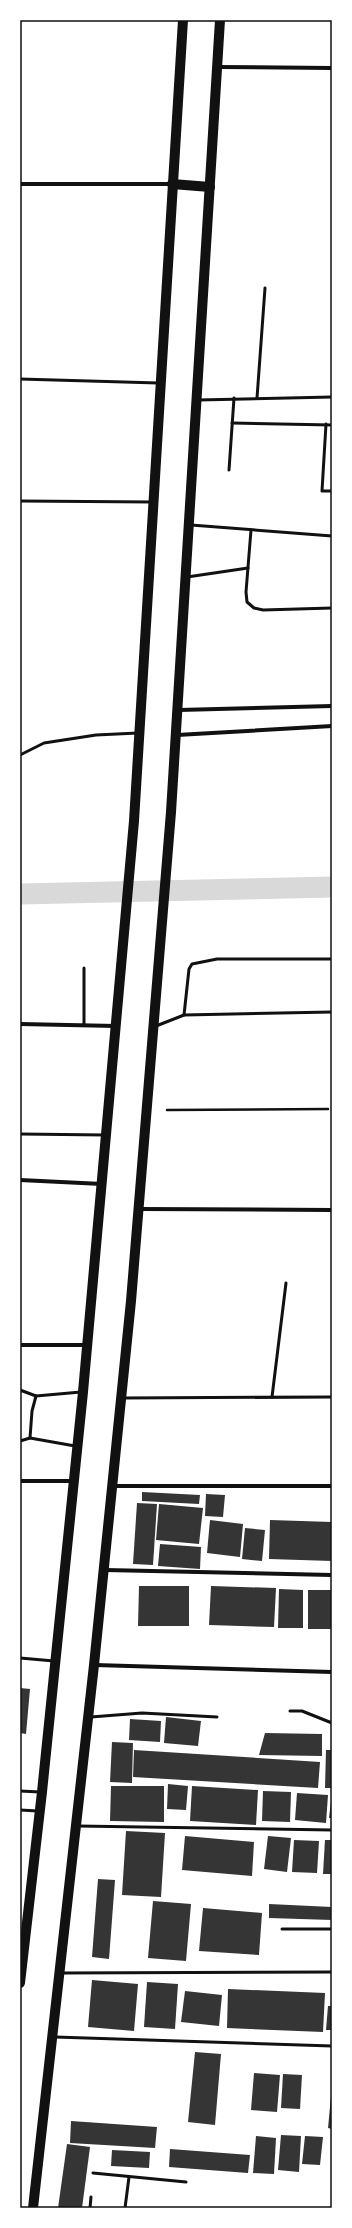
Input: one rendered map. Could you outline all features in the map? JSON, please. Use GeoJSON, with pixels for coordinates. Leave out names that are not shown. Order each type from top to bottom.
{"type":"FeatureCollection","features":[{"type":"Feature","properties":{"kind":"main road"},"geometry":{"type":"LineString","coordinates":[[20,1977],[40,1812],[83,1392],[134,821],[183,20]]}},
{"type":"Feature","properties":{"kind":"main road"},"geometry":{"type":"LineString","coordinates":[[33,2208],[89,1717],[122,1398],[171,812],[220,20]]}},
{"type":"Feature","properties":{"kind":"main road"},"geometry":{"type":"LineString","coordinates":[[172,184],[210,187]]}},
{"type":"Feature","properties":{"kind":"street"},"geometry":{"type":"LineString","coordinates":[[217,67],[332,68]]}},
{"type":"Feature","properties":{"kind":"street"},"geometry":{"type":"LineString","coordinates":[[20,184],[172,184]]}},
{"type":"Feature","properties":{"kind":"street"},"geometry":{"type":"LineString","coordinates":[[178,710],[332,706]]}},
{"type":"Feature","properties":{"kind":"street"},"geometry":{"type":"LineString","coordinates":[[176,735],[332,726]]}},
{"type":"Feature","properties":{"kind":"street"},"geometry":{"type":"LineString","coordinates":[[20,1024],[116,1026]]}},
{"type":"Feature","properties":{"kind":"street"},"geometry":{"type":"LineString","coordinates":[[20,1180],[102,1184]]}},
{"type":"Feature","properties":{"kind":"street"},"geometry":{"type":"LineString","coordinates":[[138,1209],[332,1210]]}},
{"type":"Feature","properties":{"kind":"street"},"geometry":{"type":"LineString","coordinates":[[20,1345],[87,1345]]}},
{"type":"Feature","properties":{"kind":"street"},"geometry":{"type":"LineString","coordinates":[[20,1481],[74,1481]]}},
{"type":"Feature","properties":{"kind":"street"},"geometry":{"type":"LineString","coordinates":[[113,1486],[332,1486]]}},
{"type":"Feature","properties":{"kind":"street"},"geometry":{"type":"LineString","coordinates":[[104,1570],[332,1575]]}},
{"type":"Feature","properties":{"kind":"street"},"geometry":{"type":"LineString","coordinates":[[94,1665],[332,1672]]}},
{"type":"Feature","properties":{"kind":"lane"},"geometry":{"type":"LineString","coordinates":[[257,398],[265,288]]}},
{"type":"Feature","properties":{"kind":"lane"},"geometry":{"type":"LineString","coordinates":[[20,379],[160,383]]}},
{"type":"Feature","properties":{"kind":"lane"},"geometry":{"type":"LineString","coordinates":[[196,401],[234,398],[332,397]]}},
{"type":"Feature","properties":{"kind":"lane"},"geometry":{"type":"LineString","coordinates":[[229,470],[234,398]]}},
{"type":"Feature","properties":{"kind":"lane"},"geometry":{"type":"LineString","coordinates":[[232,423],[332,424]]}},
{"type":"Feature","properties":{"kind":"lane"},"geometry":{"type":"LineString","coordinates":[[326,424],[322,491],[332,491]]}},
{"type":"Feature","properties":{"kind":"lane"},"geometry":{"type":"LineString","coordinates":[[20,501],[153,502]]}},
{"type":"Feature","properties":{"kind":"lane"},"geometry":{"type":"LineString","coordinates":[[189,525],[332,536]]}},
{"type":"Feature","properties":{"kind":"lane"},"geometry":{"type":"LineString","coordinates":[[251,530],[247,602],[254,608],[332,608]]}},
{"type":"Feature","properties":{"kind":"lane"},"geometry":{"type":"LineString","coordinates":[[186,577],[248,568]]}},
{"type":"Feature","properties":{"kind":"lane"},"geometry":{"type":"LineString","coordinates":[[20,755],[44,743],[96,735],[139,733]]}},
{"type":"Feature","properties":{"kind":"lane"},"geometry":{"type":"LineString","coordinates":[[184,1015],[189,969],[192,964],[217,959],[332,959]]}},
{"type":"Feature","properties":{"kind":"lane"},"geometry":{"type":"LineString","coordinates":[[84,968],[84,1025]]}},
{"type":"Feature","properties":{"kind":"lane"},"geometry":{"type":"LineString","coordinates":[[152,1028],[184,1015],[332,1012]]}},
{"type":"Feature","properties":{"kind":"lane"},"geometry":{"type":"LineString","coordinates":[[20,1134],[106,1135]]}},
{"type":"Feature","properties":{"kind":"lane"},"geometry":{"type":"LineString","coordinates":[[272,1397],[286,1283]]}},
{"type":"Feature","properties":{"kind":"lane"},"geometry":{"type":"LineString","coordinates":[[20,1390],[36,1396],[83,1392]]}},
{"type":"Feature","properties":{"kind":"lane"},"geometry":{"type":"LineString","coordinates":[[30,1438],[31,1418],[36,1396]]}},
{"type":"Feature","properties":{"kind":"lane"},"geometry":{"type":"LineString","coordinates":[[122,1398],[332,1397]]}},
{"type":"Feature","properties":{"kind":"lane"},"geometry":{"type":"LineString","coordinates":[[20,1441],[30,1438],[77,1447]]}},
{"type":"Feature","properties":{"kind":"lane"},"geometry":{"type":"LineString","coordinates":[[20,1658],[56,1662]]}},
{"type":"Feature","properties":{"kind":"lane"},"geometry":{"type":"LineString","coordinates":[[290,1711],[302,1711],[332,1723]]}},
{"type":"Feature","properties":{"kind":"lane"},"geometry":{"type":"LineString","coordinates":[[89,1717],[142,1713],[216,1717]]}},
{"type":"Feature","properties":{"kind":"lane"},"geometry":{"type":"LineString","coordinates":[[20,1791],[42,1792]]}},
{"type":"Feature","properties":{"kind":"lane"},"geometry":{"type":"LineString","coordinates":[[20,1810],[40,1812]]}},
{"type":"Feature","properties":{"kind":"lane"},"geometry":{"type":"LineString","coordinates":[[76,1826],[332,1830]]}},
{"type":"Feature","properties":{"kind":"lane"},"geometry":{"type":"LineString","coordinates":[[282,1930],[332,1929]]}},
{"type":"Feature","properties":{"kind":"lane"},"geometry":{"type":"LineString","coordinates":[[60,1973],[332,1972]]}},
{"type":"Feature","properties":{"kind":"lane"},"geometry":{"type":"LineString","coordinates":[[53,2037],[332,2046]]}},
{"type":"Feature","properties":{"kind":"lane"},"geometry":{"type":"LineString","coordinates":[[93,2173],[186,2182]]}},
{"type":"Feature","properties":{"kind":"lane"},"geometry":{"type":"LineString","coordinates":[[125,2208],[129,2177]]}},
{"type":"Feature","properties":{"kind":"lane"},"geometry":{"type":"LineString","coordinates":[[90,2208],[91,2197]]}},
{"type":"Feature","properties":{"kind":"path"},"geometry":{"type":"LineString","coordinates":[[167,1110],[328,1109]]}},
{"type":"Feature","properties":{"kind":"building"},"geometry":{"type":"Polygon","coordinates":[[[142,1492],[200,1495],[199,1504],[142,1501],[142,1492]]]}},
{"type":"Feature","properties":{"kind":"building"},"geometry":{"type":"Polygon","coordinates":[[[206,1494],[225,1495],[223,1517],[205,1516],[206,1494]]]}},
{"type":"Feature","properties":{"kind":"building"},"geometry":{"type":"Polygon","coordinates":[[[137,1503],[157,1504],[153,1565],[133,1564],[137,1503]]]}},
{"type":"Feature","properties":{"kind":"building"},"geometry":{"type":"Polygon","coordinates":[[[159,1504],[203,1508],[199,1544],[156,1540],[159,1504]]]}},
{"type":"Feature","properties":{"kind":"building"},"geometry":{"type":"Polygon","coordinates":[[[210,1520],[243,1524],[240,1557],[207,1553],[210,1520]]]}},
{"type":"Feature","properties":{"kind":"building"},"geometry":{"type":"Polygon","coordinates":[[[270,1520],[332,1522],[332,1561],[269,1559],[270,1520]]]}},
{"type":"Feature","properties":{"kind":"building"},"geometry":{"type":"Polygon","coordinates":[[[245,1528],[265,1530],[262,1561],[242,1559],[245,1528]]]}},
{"type":"Feature","properties":{"kind":"building"},"geometry":{"type":"Polygon","coordinates":[[[160,1544],[201,1547],[200,1569],[158,1566],[160,1544]]]}},
{"type":"Feature","properties":{"kind":"building"},"geometry":{"type":"Polygon","coordinates":[[[139,1586],[189,1586],[189,1626],[138,1626],[139,1586]]]}},
{"type":"Feature","properties":{"kind":"building"},"geometry":{"type":"Polygon","coordinates":[[[211,1586],[276,1588],[274,1627],[209,1625],[211,1586]]]}},
{"type":"Feature","properties":{"kind":"building"},"geometry":{"type":"Polygon","coordinates":[[[279,1589],[303,1590],[303,1628],[278,1628],[279,1589]]]}},
{"type":"Feature","properties":{"kind":"building"},"geometry":{"type":"Polygon","coordinates":[[[308,1590],[332,1590],[332,1629],[308,1629],[308,1590]]]}},
{"type":"Feature","properties":{"kind":"building"},"geometry":{"type":"Polygon","coordinates":[[[20,1688],[30,1689],[26,1734],[20,1733],[20,1688]]]}},
{"type":"Feature","properties":{"kind":"building"},"geometry":{"type":"Polygon","coordinates":[[[166,1717],[201,1721],[198,1746],[164,1743],[166,1717]]]}},
{"type":"Feature","properties":{"kind":"building"},"geometry":{"type":"Polygon","coordinates":[[[130,1719],[161,1721],[160,1742],[129,1740],[130,1719]]]}},
{"type":"Feature","properties":{"kind":"building"},"geometry":{"type":"Polygon","coordinates":[[[265,1733],[322,1734],[322,1756],[259,1755],[265,1733]]]}},
{"type":"Feature","properties":{"kind":"building"},"geometry":{"type":"Polygon","coordinates":[[[112,1742],[133,1743],[132,1783],[110,1782],[112,1742]]]}},
{"type":"Feature","properties":{"kind":"building"},"geometry":{"type":"Polygon","coordinates":[[[134,1750],[320,1762],[318,1788],[133,1777],[134,1750]]]}},
{"type":"Feature","properties":{"kind":"building"},"geometry":{"type":"Polygon","coordinates":[[[326,1750],[332,1750],[332,1788],[325,1788],[326,1750]]]}},
{"type":"Feature","properties":{"kind":"building"},"geometry":{"type":"Polygon","coordinates":[[[168,1784],[188,1786],[186,1810],[167,1809],[168,1784]]]}},
{"type":"Feature","properties":{"kind":"building"},"geometry":{"type":"Polygon","coordinates":[[[111,1786],[164,1786],[164,1822],[110,1821],[111,1786]]]}},
{"type":"Feature","properties":{"kind":"building"},"geometry":{"type":"Polygon","coordinates":[[[192,1786],[258,1790],[256,1825],[190,1821],[192,1786]]]}},
{"type":"Feature","properties":{"kind":"building"},"geometry":{"type":"Polygon","coordinates":[[[263,1791],[291,1792],[290,1822],[262,1821],[263,1791]]]}},
{"type":"Feature","properties":{"kind":"building"},"geometry":{"type":"Polygon","coordinates":[[[297,1793],[328,1795],[326,1823],[295,1820],[297,1793]]]}},
{"type":"Feature","properties":{"kind":"building"},"geometry":{"type":"Polygon","coordinates":[[[331,1802],[332,1818],[329,1818],[331,1802]]]}},
{"type":"Feature","properties":{"kind":"building"},"geometry":{"type":"Polygon","coordinates":[[[126,1831],[165,1833],[161,1897],[122,1895],[126,1831]]]}},
{"type":"Feature","properties":{"kind":"building"},"geometry":{"type":"Polygon","coordinates":[[[185,1836],[254,1842],[252,1876],[182,1870],[185,1836]]]}},
{"type":"Feature","properties":{"kind":"building"},"geometry":{"type":"Polygon","coordinates":[[[268,1836],[291,1838],[287,1872],[264,1869],[268,1836]]]}},
{"type":"Feature","properties":{"kind":"building"},"geometry":{"type":"Polygon","coordinates":[[[294,1840],[319,1841],[317,1873],[292,1872],[294,1840]]]}},
{"type":"Feature","properties":{"kind":"building"},"geometry":{"type":"Polygon","coordinates":[[[325,1840],[332,1840],[332,1874],[323,1874],[325,1840]]]}},
{"type":"Feature","properties":{"kind":"building"},"geometry":{"type":"Polygon","coordinates":[[[98,1879],[115,1880],[109,1959],[92,1957],[98,1879]]]}},
{"type":"Feature","properties":{"kind":"building"},"geometry":{"type":"Polygon","coordinates":[[[153,1901],[191,1904],[186,1961],[148,1958],[153,1901]]]}},
{"type":"Feature","properties":{"kind":"building"},"geometry":{"type":"Polygon","coordinates":[[[269,1904],[332,1907],[332,1920],[269,1918],[269,1904]]]}},
{"type":"Feature","properties":{"kind":"building"},"geometry":{"type":"Polygon","coordinates":[[[203,1908],[262,1913],[259,1955],[199,1951],[203,1908]]]}},
{"type":"Feature","properties":{"kind":"building"},"geometry":{"type":"Polygon","coordinates":[[[92,1980],[138,1984],[134,2031],[88,2027],[92,1980]]]}},
{"type":"Feature","properties":{"kind":"building"},"geometry":{"type":"Polygon","coordinates":[[[147,1982],[178,1984],[175,2029],[144,2027],[147,1982]]]}},
{"type":"Feature","properties":{"kind":"building"},"geometry":{"type":"Polygon","coordinates":[[[228,1989],[325,1993],[323,2032],[227,2028],[228,1989]]]}},
{"type":"Feature","properties":{"kind":"building"},"geometry":{"type":"Polygon","coordinates":[[[185,1991],[222,1995],[219,2026],[181,2022],[185,1991]]]}},
{"type":"Feature","properties":{"kind":"building"},"geometry":{"type":"Polygon","coordinates":[[[328,2006],[332,2006],[332,2030],[326,2030],[328,2006]]]}},
{"type":"Feature","properties":{"kind":"building"},"geometry":{"type":"Polygon","coordinates":[[[195,2052],[221,2054],[215,2125],[188,2122],[195,2052]]]}},
{"type":"Feature","properties":{"kind":"building"},"geometry":{"type":"Polygon","coordinates":[[[254,2073],[280,2075],[277,2112],[251,2110],[254,2073]]]}},
{"type":"Feature","properties":{"kind":"building"},"geometry":{"type":"Polygon","coordinates":[[[283,2074],[302,2075],[300,2109],[281,2108],[283,2074]]]}},
{"type":"Feature","properties":{"kind":"building"},"geometry":{"type":"Polygon","coordinates":[[[332,2096],[332,2129],[328,2128],[332,2096]]]}},
{"type":"Feature","properties":{"kind":"building"},"geometry":{"type":"Polygon","coordinates":[[[71,2121],[157,2127],[155,2148],[70,2143],[71,2121]]]}},
{"type":"Feature","properties":{"kind":"building"},"geometry":{"type":"Polygon","coordinates":[[[281,2135],[301,2136],[299,2172],[278,2170],[281,2135]]]}},
{"type":"Feature","properties":{"kind":"building"},"geometry":{"type":"Polygon","coordinates":[[[256,2136],[276,2138],[274,2174],[253,2173],[256,2136]]]}},
{"type":"Feature","properties":{"kind":"building"},"geometry":{"type":"Polygon","coordinates":[[[305,2136],[323,2137],[320,2165],[302,2164],[305,2136]]]}},
{"type":"Feature","properties":{"kind":"building"},"geometry":{"type":"Polygon","coordinates":[[[67,2144],[90,2147],[82,2208],[58,2208],[67,2144]]]}},
{"type":"Feature","properties":{"kind":"building"},"geometry":{"type":"Polygon","coordinates":[[[170,2149],[250,2155],[248,2173],[169,2167],[170,2149]]]}},
{"type":"Feature","properties":{"kind":"building"},"geometry":{"type":"Polygon","coordinates":[[[112,2150],[150,2152],[149,2168],[111,2166],[112,2150]]]}},
{"type":"Feature","properties":{"kind":"waterway"},"geometry":{"type":"LineString","coordinates":[[20,894],[332,887]]}}]}
